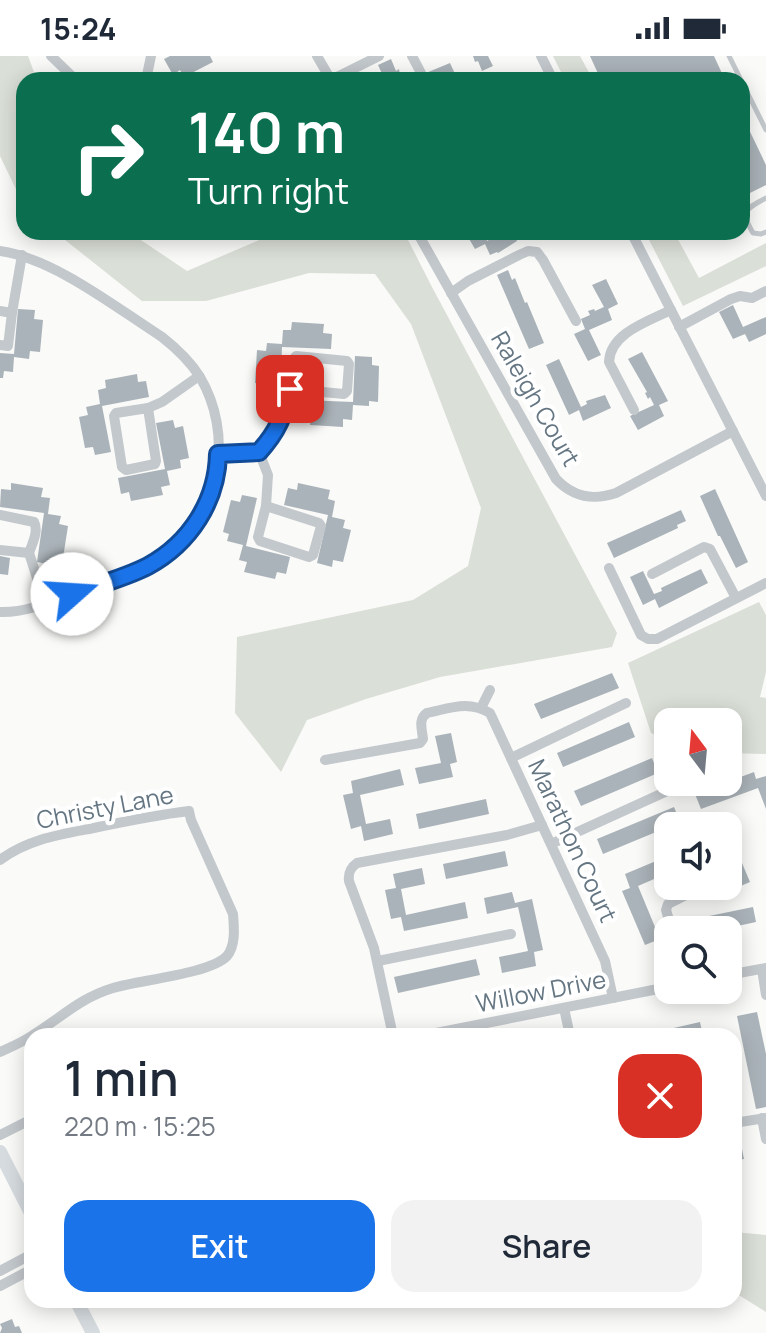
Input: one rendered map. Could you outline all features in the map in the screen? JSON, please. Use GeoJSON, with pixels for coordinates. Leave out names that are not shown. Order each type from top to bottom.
{"type":"FeatureCollection","features":[{"type":"Feature","properties":{"kind":"street"},"geometry":{"type":"LineString","coordinates":[[51,56],[68,72]]}},
{"type":"Feature","properties":{"kind":"street"},"geometry":{"type":"LineString","coordinates":[[347,72],[379,56]]}},
{"type":"Feature","properties":{"kind":"street","name":"Raleigh Court"},"geometry":{"type":"LineString","coordinates":[[421,240],[563,487],[577,495],[600,498],[616,493],[733,431]]}},
{"type":"Feature","properties":{"kind":"street"},"geometry":{"type":"LineString","coordinates":[[635,240],[766,496]]}},
{"type":"Feature","properties":{"kind":"street"},"geometry":{"type":"LineString","coordinates":[[0,251],[22,255],[60,272],[162,337],[184,356],[199,376],[216,414],[219,433],[216,478],[207,504],[192,529],[173,549],[138,571],[45,603],[0,612]]}},
{"type":"Feature","properties":{"kind":"street"},"geometry":{"type":"LineString","coordinates":[[451,293],[519,255],[528,251],[537,252],[576,321]]}},
{"type":"Feature","properties":{"kind":"street"},"geometry":{"type":"LineString","coordinates":[[0,345],[8,346],[6,312],[22,255]]}},
{"type":"Feature","properties":{"kind":"street"},"geometry":{"type":"LineString","coordinates":[[679,327],[731,299],[740,296],[752,298],[766,291]]}},
{"type":"Feature","properties":{"kind":"street"},"geometry":{"type":"LineString","coordinates":[[634,410],[609,362],[609,353],[618,340],[671,310]]}},
{"type":"Feature","properties":{"kind":"street"},"geometry":{"type":"LineString","coordinates":[[218,454],[259,452],[283,418],[292,361],[296,356],[347,361],[349,364],[347,391],[344,394],[290,389]]}},
{"type":"Feature","properties":{"kind":"street"},"geometry":{"type":"LineString","coordinates":[[148,408],[156,461],[152,465],[126,470],[122,467],[116,413],[148,408],[162,402],[199,376]]}},
{"type":"Feature","properties":{"kind":"street"},"geometry":{"type":"LineString","coordinates":[[259,452],[269,483],[258,537],[260,541],[309,557],[313,555],[321,526],[319,523],[266,506]]}},
{"type":"Feature","properties":{"kind":"street"},"geometry":{"type":"LineString","coordinates":[[0,515],[34,522],[34,541],[29,553],[45,603]]}},
{"type":"Feature","properties":{"kind":"street"},"geometry":{"type":"LineString","coordinates":[[652,574],[704,547],[710,549],[736,598]]}},
{"type":"Feature","properties":{"kind":"street"},"geometry":{"type":"LineString","coordinates":[[0,550],[29,553]]}},
{"type":"Feature","properties":{"kind":"street"},"geometry":{"type":"LineString","coordinates":[[609,568],[641,635],[648,639],[657,639],[766,583]]}},
{"type":"Feature","properties":{"kind":"street"},"geometry":{"type":"LineString","coordinates":[[325,760],[420,743],[423,739],[423,716],[467,704],[481,708],[490,690]]}},
{"type":"Feature","properties":{"kind":"street"},"geometry":{"type":"LineString","coordinates":[[511,758],[626,703]]}},
{"type":"Feature","properties":{"kind":"street","name":"Marathon Court"},"geometry":{"type":"LineString","coordinates":[[481,708],[490,713],[494,720],[605,961],[613,998]]}},
{"type":"Feature","properties":{"kind":"street"},"geometry":{"type":"LineString","coordinates":[[551,844],[656,796]]}},
{"type":"Feature","properties":{"kind":"street","name":"Christy Lane"},"geometry":{"type":"LineString","coordinates":[[0,860],[22,846],[50,837],[189,811],[233,914],[232,945],[226,956],[215,963],[95,994],[43,1028]]}},
{"type":"Feature","properties":{"kind":"street"},"geometry":{"type":"LineString","coordinates":[[391,1028],[378,961],[349,881],[352,867],[357,863],[507,835],[542,825]]}},
{"type":"Feature","properties":{"kind":"street"},"geometry":{"type":"LineString","coordinates":[[668,916],[668,904],[676,900]]}},
{"type":"Feature","properties":{"kind":"street"},"geometry":{"type":"LineString","coordinates":[[378,961],[511,934]]}},
{"type":"Feature","properties":{"kind":"street"},"geometry":{"type":"LineString","coordinates":[[742,973],[764,969],[766,995]]}},
{"type":"Feature","properties":{"kind":"street","name":"Willow Drive"},"geometry":{"type":"LineString","coordinates":[[462,1028],[654,990]]}},
{"type":"Feature","properties":{"kind":"street"},"geometry":{"type":"LineString","coordinates":[[564,1008],[568,1028]]}},
{"type":"Feature","properties":{"kind":"street","name":"Christy Lane"},"geometry":{"type":"LineString","coordinates":[[0,1052],[24,1040]]}},
{"type":"Feature","properties":{"kind":"street"},"geometry":{"type":"LineString","coordinates":[[742,1122],[764,1118],[766,1139]]}},
{"type":"Feature","properties":{"kind":"street"},"geometry":{"type":"LineString","coordinates":[[0,1135],[24,1123]]}},
{"type":"Feature","properties":{"kind":"street"},"geometry":{"type":"LineString","coordinates":[[0,1152],[24,1199]]}},
{"type":"Feature","properties":{"kind":"street"},"geometry":{"type":"LineString","coordinates":[[0,1271],[24,1258]]}},
{"type":"Feature","properties":{"kind":"street"},"geometry":{"type":"LineString","coordinates":[[0,1286],[24,1273]]}},
{"type":"Feature","properties":{"kind":"street"},"geometry":{"type":"LineString","coordinates":[[80,1308],[93,1333]]}},
{"type":"Feature","properties":{"kind":"lane"},"geometry":{"type":"LineString","coordinates":[[750,99],[766,130]]}},
{"type":"Feature","properties":{"kind":"shaded area"},"geometry":{"type":"Polygon","coordinates":[[[0,56],[28,56],[34,72],[16,72],[16,189],[0,156],[0,56]]]}},
{"type":"Feature","properties":{"kind":"shaded area"},"geometry":{"type":"Polygon","coordinates":[[[553,56],[580,56],[589,72],[561,72],[553,56]]]}},
{"type":"Feature","properties":{"kind":"shaded area"},"geometry":{"type":"Polygon","coordinates":[[[65,240],[141,240],[187,271],[259,240],[408,240],[617,633],[612,647],[440,677],[307,720],[281,772],[235,713],[237,637],[413,600],[468,566],[481,508],[411,324],[375,274],[309,273],[206,301],[142,301],[65,240]]]}},
{"type":"Feature","properties":{"kind":"shaded area"},"geometry":{"type":"Polygon","coordinates":[[[649,240],[678,240],[699,278],[766,243],[766,266],[683,306],[649,240]]]}},
{"type":"Feature","properties":{"kind":"shaded area"},"geometry":{"type":"Polygon","coordinates":[[[759,602],[766,615],[766,672],[760,697],[766,698],[766,754],[742,753],[742,708],[654,708],[654,734],[651,733],[628,663],[759,602]]]}},
{"type":"Feature","properties":{"kind":"shaded area"},"geometry":{"type":"Polygon","coordinates":[[[742,1233],[766,1235],[766,1312],[742,1297],[742,1233]]]}},
{"type":"Feature","properties":{"kind":"building"},"geometry":{"type":"Polygon","coordinates":[[[170,56],[210,56],[213,62],[194,72],[171,72],[164,59],[170,56]]]}},
{"type":"Feature","properties":{"kind":"building"},"geometry":{"type":"Polygon","coordinates":[[[473,56],[488,56],[493,66],[482,71],[473,56]]]}},
{"type":"Feature","properties":{"kind":"building"},"geometry":{"type":"Polygon","coordinates":[[[590,56],[714,56],[721,72],[597,72],[590,56]]]}},
{"type":"Feature","properties":{"kind":"building"},"geometry":{"type":"Polygon","coordinates":[[[391,59],[396,71],[399,69],[400,72],[381,72],[378,65],[391,59]]]}},
{"type":"Feature","properties":{"kind":"building"},"geometry":{"type":"Polygon","coordinates":[[[450,63],[454,72],[428,72],[450,63]]]}},
{"type":"Feature","properties":{"kind":"building"},"geometry":{"type":"Polygon","coordinates":[[[750,132],[766,165],[766,185],[750,193],[750,132]]]}},
{"type":"Feature","properties":{"kind":"building"},"geometry":{"type":"Polygon","coordinates":[[[470,240],[517,241],[490,255],[485,244],[475,249],[470,240]]]}},
{"type":"Feature","properties":{"kind":"building"},"geometry":{"type":"Polygon","coordinates":[[[508,270],[527,302],[544,343],[529,349],[497,275],[508,270]]]}},
{"type":"Feature","properties":{"kind":"building"},"geometry":{"type":"Polygon","coordinates":[[[606,279],[618,304],[608,309],[612,320],[589,330],[601,355],[588,361],[574,334],[585,329],[581,319],[590,315],[588,311],[604,307],[592,285],[606,279]]]}},
{"type":"Feature","properties":{"kind":"building"},"geometry":{"type":"Polygon","coordinates":[[[733,305],[743,327],[766,317],[766,334],[749,342],[745,334],[733,339],[719,312],[733,305]]]}},
{"type":"Feature","properties":{"kind":"building"},"geometry":{"type":"Polygon","coordinates":[[[18,309],[35,310],[34,319],[43,320],[40,352],[30,351],[29,359],[14,357],[13,372],[4,371],[3,378],[0,378],[0,353],[14,354],[18,309]]]}},
{"type":"Feature","properties":{"kind":"building"},"geometry":{"type":"Polygon","coordinates":[[[292,322],[324,324],[323,333],[332,334],[331,349],[282,347],[280,393],[262,392],[263,384],[255,383],[257,350],[266,351],[267,343],[282,344],[283,330],[291,330],[292,322]]]}},
{"type":"Feature","properties":{"kind":"building"},"geometry":{"type":"Polygon","coordinates":[[[642,352],[668,401],[659,405],[664,416],[638,430],[630,416],[654,405],[628,359],[642,352]]]}},
{"type":"Feature","properties":{"kind":"building"},"geometry":{"type":"Polygon","coordinates":[[[355,356],[372,357],[372,365],[379,366],[378,402],[369,401],[369,406],[353,405],[352,420],[343,419],[343,427],[310,425],[311,416],[303,415],[304,400],[353,402],[355,356]]]}},
{"type":"Feature","properties":{"kind":"building"},"geometry":{"type":"Polygon","coordinates":[[[559,359],[581,407],[587,404],[586,401],[605,395],[611,408],[583,421],[579,410],[569,415],[546,365],[559,359]]]}},
{"type":"Feature","properties":{"kind":"building"},"geometry":{"type":"Polygon","coordinates":[[[137,374],[138,382],[146,381],[149,397],[102,406],[111,452],[95,455],[93,447],[85,448],[79,417],[88,415],[86,407],[100,404],[98,390],[106,388],[105,380],[137,374]]]}},
{"type":"Feature","properties":{"kind":"building"},"geometry":{"type":"Polygon","coordinates":[[[173,420],[175,428],[183,426],[189,458],[180,460],[181,468],[167,471],[170,485],[161,487],[163,495],[131,501],[129,492],[121,494],[118,478],[165,469],[156,423],[173,420]]]}},
{"type":"Feature","properties":{"kind":"building"},"geometry":{"type":"Polygon","coordinates":[[[11,483],[43,488],[41,497],[50,498],[48,514],[61,516],[59,524],[68,526],[63,558],[54,557],[53,565],[37,562],[44,513],[0,507],[1,489],[11,490],[11,483]]]}},
{"type":"Feature","properties":{"kind":"building"},"geometry":{"type":"Polygon","coordinates":[[[298,483],[330,490],[328,499],[335,501],[332,517],[345,520],[343,528],[351,530],[343,562],[333,560],[332,567],[317,563],[328,515],[284,505],[288,488],[297,490],[298,483]]]}},
{"type":"Feature","properties":{"kind":"building"},"geometry":{"type":"Polygon","coordinates":[[[715,489],[748,562],[736,568],[700,496],[715,489]]]}},
{"type":"Feature","properties":{"kind":"building"},"geometry":{"type":"Polygon","coordinates":[[[242,495],[257,498],[246,546],[290,557],[286,574],[277,572],[275,579],[244,572],[247,562],[239,560],[243,545],[227,541],[229,534],[223,532],[231,500],[240,502],[242,495]]]}},
{"type":"Feature","properties":{"kind":"building"},"geometry":{"type":"Polygon","coordinates":[[[681,510],[686,521],[677,525],[678,528],[614,558],[607,543],[681,510]]]}},
{"type":"Feature","properties":{"kind":"building"},"geometry":{"type":"Polygon","coordinates":[[[0,556],[10,558],[8,575],[0,574],[0,556]]]}},
{"type":"Feature","properties":{"kind":"building"},"geometry":{"type":"Polygon","coordinates":[[[701,569],[708,583],[659,608],[655,599],[643,605],[630,577],[643,571],[654,594],[701,569]]]}},
{"type":"Feature","properties":{"kind":"building"},"geometry":{"type":"Polygon","coordinates":[[[612,673],[619,688],[541,719],[534,704],[612,673]]]}},
{"type":"Feature","properties":{"kind":"building"},"geometry":{"type":"Polygon","coordinates":[[[629,722],[635,737],[563,767],[557,753],[629,722]]]}},
{"type":"Feature","properties":{"kind":"building"},"geometry":{"type":"Polygon","coordinates":[[[451,733],[457,762],[450,764],[453,777],[419,784],[415,768],[441,763],[435,736],[451,733]]]}},
{"type":"Feature","properties":{"kind":"building"},"geometry":{"type":"Polygon","coordinates":[[[652,758],[654,763],[654,775],[581,806],[574,791],[652,758]]]}},
{"type":"Feature","properties":{"kind":"building"},"geometry":{"type":"Polygon","coordinates":[[[400,769],[404,785],[360,795],[366,824],[390,819],[393,834],[364,841],[361,826],[351,829],[343,795],[353,793],[351,781],[400,769]]]}},
{"type":"Feature","properties":{"kind":"building"},"geometry":{"type":"Polygon","coordinates":[[[754,772],[756,779],[766,776],[766,809],[758,788],[742,794],[742,776],[754,772]]]}},
{"type":"Feature","properties":{"kind":"building"},"geometry":{"type":"Polygon","coordinates":[[[696,796],[736,796],[701,809],[696,796]]]}},
{"type":"Feature","properties":{"kind":"building"},"geometry":{"type":"Polygon","coordinates":[[[486,799],[489,814],[419,829],[416,814],[486,799]]]}},
{"type":"Feature","properties":{"kind":"building"},"geometry":{"type":"Polygon","coordinates":[[[654,815],[654,833],[603,854],[597,839],[654,815]]]}},
{"type":"Feature","properties":{"kind":"building"},"geometry":{"type":"Polygon","coordinates":[[[505,851],[508,866],[446,879],[443,864],[505,851]]]}},
{"type":"Feature","properties":{"kind":"building"},"geometry":{"type":"Polygon","coordinates":[[[654,862],[654,879],[638,886],[654,925],[654,941],[645,945],[622,891],[630,888],[625,874],[654,862]]]}},
{"type":"Feature","properties":{"kind":"building"},"geometry":{"type":"Polygon","coordinates":[[[742,863],[750,882],[742,885],[742,863]]]}},
{"type":"Feature","properties":{"kind":"building"},"geometry":{"type":"Polygon","coordinates":[[[422,868],[425,884],[401,889],[406,915],[465,902],[468,918],[404,931],[401,917],[391,919],[385,890],[396,888],[393,874],[422,868]]]}},
{"type":"Feature","properties":{"kind":"building"},"geometry":{"type":"Polygon","coordinates":[[[512,892],[515,903],[532,899],[543,950],[534,952],[536,966],[502,973],[499,957],[528,951],[518,907],[487,914],[484,898],[512,892]]]}},
{"type":"Feature","properties":{"kind":"building"},"geometry":{"type":"Polygon","coordinates":[[[753,907],[756,922],[742,925],[742,916],[709,916],[753,907]]]}},
{"type":"Feature","properties":{"kind":"building"},"geometry":{"type":"Polygon","coordinates":[[[476,959],[480,975],[398,993],[394,977],[476,959]]]}},
{"type":"Feature","properties":{"kind":"building"},"geometry":{"type":"Polygon","coordinates":[[[757,1012],[766,1054],[766,1107],[756,1109],[742,1028],[737,1016],[757,1012]]]}},
{"type":"Feature","properties":{"kind":"building"},"geometry":{"type":"Polygon","coordinates":[[[700,1022],[701,1028],[674,1028],[700,1022]]]}},
{"type":"Feature","properties":{"kind":"building"},"geometry":{"type":"Polygon","coordinates":[[[12,1319],[22,1333],[0,1333],[0,1324],[12,1319]]]}},
{"type":"Feature","properties":{"kind":"route"},"geometry":{"type":"LineString","coordinates":[[72,594],[138,571],[173,549],[192,529],[207,504],[218,471],[218,454],[259,452],[283,418],[290,389]]}}]}
